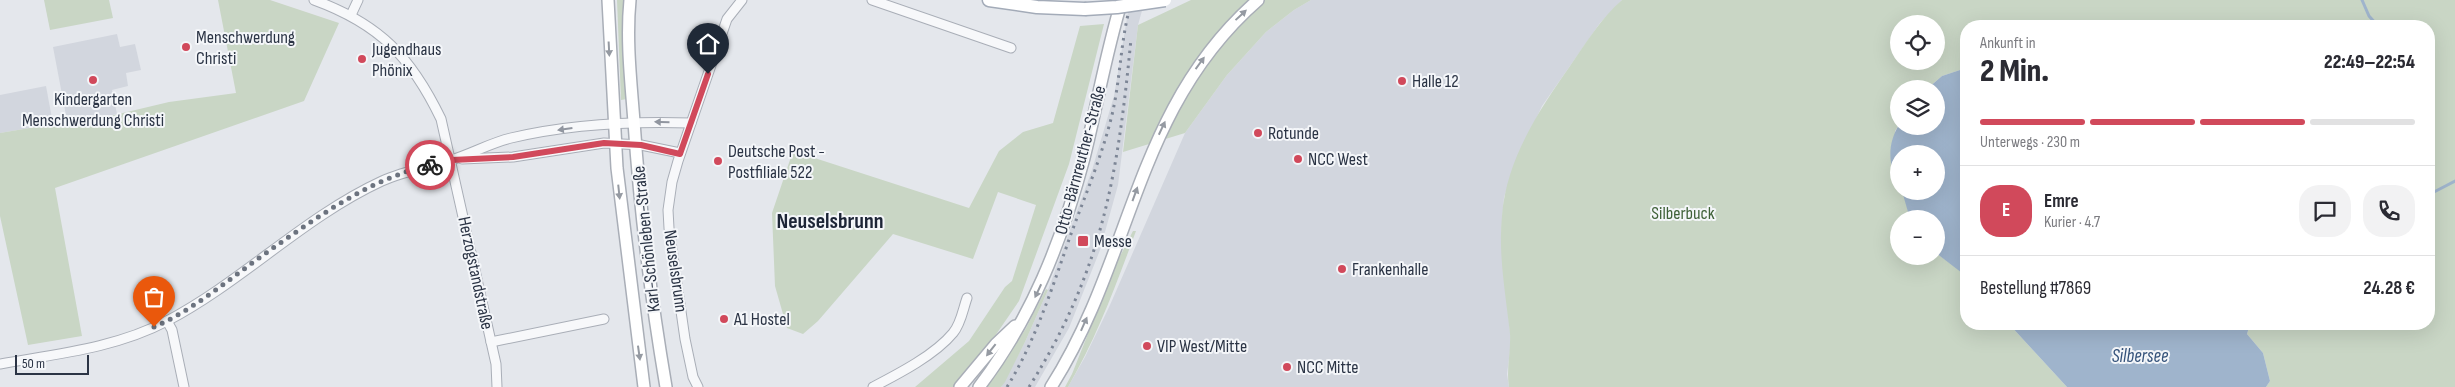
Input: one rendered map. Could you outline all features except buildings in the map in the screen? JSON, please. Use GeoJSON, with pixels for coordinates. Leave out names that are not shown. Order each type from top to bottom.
{"type":"FeatureCollection","features":[{"type":"Feature","properties":{"kind":"main road","name":"Karl-Schönleben-Straße"},"geometry":{"type":"LineString","coordinates":[[608,0],[613,122],[626,254],[644,387]]}},
{"type":"Feature","properties":{"kind":"main road","name":"Karl-Schönleben-Straße"},"geometry":{"type":"LineString","coordinates":[[630,0],[629,41],[634,122],[648,275],[666,387]]}},
{"type":"Feature","properties":{"kind":"main road"},"geometry":{"type":"LineString","coordinates":[[989,0],[1037,7],[1085,9],[1117,7],[1166,0]]}},
{"type":"Feature","properties":{"kind":"main road","name":"Otto-Bärnreuther-Straße"},"geometry":{"type":"LineString","coordinates":[[979,387],[1006,349],[1025,316],[1049,265],[1068,213],[1084,158],[1122,0]]}},
{"type":"Feature","properties":{"kind":"main road"},"geometry":{"type":"LineString","coordinates":[[1051,387],[1071,352],[1089,313],[1148,159],[1178,97],[1217,41],[1258,0]]}},
{"type":"Feature","properties":{"kind":"main road","name":"Otto-Bärnreuther-Straße"},"geometry":{"type":"LineString","coordinates":[[960,387],[996,344],[1025,316]]}},
{"type":"Feature","properties":{"kind":"street","name":"Herzogstandstraße"},"geometry":{"type":"LineString","coordinates":[[314,0],[351,15],[384,38],[411,66],[442,119],[491,342],[497,387]]}},
{"type":"Feature","properties":{"kind":"street"},"geometry":{"type":"LineString","coordinates":[[351,15],[358,0]]}},
{"type":"Feature","properties":{"kind":"street","name":"Neuselsbrunn"},"geometry":{"type":"LineString","coordinates":[[698,387],[693,377],[685,339],[669,219],[672,182],[727,19],[742,0]]}},
{"type":"Feature","properties":{"kind":"street"},"geometry":{"type":"LineString","coordinates":[[872,0],[1011,48]]}},
{"type":"Feature","properties":{"kind":"street"},"geometry":{"type":"LineString","coordinates":[[0,364],[93,348],[167,321],[351,198],[397,176],[452,160],[509,138],[613,122],[691,122]]}},
{"type":"Feature","properties":{"kind":"street"},"geometry":{"type":"LineString","coordinates":[[452,160],[513,157],[588,145],[615,143],[636,144],[680,154]]}},
{"type":"Feature","properties":{"kind":"street"},"geometry":{"type":"LineString","coordinates":[[873,387],[895,376],[943,343],[954,332],[967,298]]}},
{"type":"Feature","properties":{"kind":"street"},"geometry":{"type":"LineString","coordinates":[[491,342],[604,319]]}},
{"type":"Feature","properties":{"kind":"street"},"geometry":{"type":"LineString","coordinates":[[167,321],[172,330],[184,387]]}},
{"type":"Feature","properties":{"kind":"shaded area"},"geometry":{"type":"Polygon","coordinates":[[[1130,0],[1145,0],[1138,25],[1118,185],[1100,250],[1069,328],[1035,387],[1001,387],[1025,342],[1048,290],[1092,170],[1114,96],[1130,0]]]}},
{"type":"Feature","properties":{"kind":"shaded area"},"geometry":{"type":"Polygon","coordinates":[[[1311,0],[1622,0],[1600,23],[1542,106],[1516,162],[1504,197],[1501,235],[1511,343],[1507,374],[1509,387],[1068,387],[1110,305],[1185,133],[1227,75],[1266,32],[1294,10],[1311,0]]]}},
{"type":"Feature","properties":{"kind":"shaded area","name":"Kindergarten Menschwerdung Christi"},"geometry":{"type":"Polygon","coordinates":[[[117,34],[120,47],[135,44],[141,70],[126,73],[128,86],[112,90],[117,114],[68,126],[53,47],[117,34]]]}},
{"type":"Feature","properties":{"kind":"shaded area"},"geometry":{"type":"Polygon","coordinates":[[[46,86],[53,124],[0,133],[0,95],[46,86]]]}},
{"type":"Feature","properties":{"kind":"green space"},"geometry":{"type":"Polygon","coordinates":[[[44,0],[109,0],[113,18],[50,30],[44,0]]]}},
{"type":"Feature","properties":{"kind":"green space"},"geometry":{"type":"Polygon","coordinates":[[[218,0],[270,0],[339,23],[304,101],[55,188],[82,336],[28,345],[0,216],[0,133],[53,124],[68,126],[169,102],[236,93],[218,0]]]}},
{"type":"Feature","properties":{"kind":"green space"},"geometry":{"type":"Polygon","coordinates":[[[617,0],[625,0],[627,99],[621,100],[617,0]]]}},
{"type":"Feature","properties":{"kind":"green space"},"geometry":{"type":"Polygon","coordinates":[[[1191,0],[1311,0],[1294,10],[1266,32],[1227,75],[1185,133],[1123,152],[1138,25],[1191,0]]]}},
{"type":"Feature","properties":{"kind":"green space","name":"Silberbuck"},"geometry":{"type":"Polygon","coordinates":[[[1622,0],[2455,0],[2455,387],[2266,387],[2270,381],[2263,353],[2247,334],[2248,330],[2435,330],[2435,20],[1960,20],[1960,70],[1942,76],[1937,80],[1890,80],[1890,135],[1895,135],[1895,145],[1890,145],[1890,200],[1905,200],[1908,210],[1890,210],[1890,265],[1945,265],[1945,260],[1960,270],[1960,330],[2015,330],[2067,387],[1509,387],[1510,334],[1501,246],[1505,195],[1510,175],[1526,136],[1547,100],[1594,31],[1622,0]]]}},
{"type":"Feature","properties":{"kind":"green space"},"geometry":{"type":"Polygon","coordinates":[[[1104,24],[1069,164],[1019,301],[984,352],[954,387],[915,387],[969,341],[1005,287],[1012,281],[1036,205],[998,192],[973,259],[893,234],[818,321],[803,334],[787,328],[775,286],[772,213],[793,151],[969,208],[999,151],[1023,132],[1053,123],[1080,26],[1104,24]]]}},
{"type":"Feature","properties":{"kind":"green space"},"geometry":{"type":"Polygon","coordinates":[[[1133,231],[1136,231],[1097,330],[1068,387],[1065,387],[1072,374],[1115,266],[1133,231]]]}},
{"type":"Feature","properties":{"kind":"green space"},"geometry":{"type":"Polygon","coordinates":[[[1046,289],[1048,290],[1005,382],[1001,387],[987,387],[1025,330],[1046,289]]]}},
{"type":"Feature","properties":{"kind":"water"},"geometry":{"type":"Polygon","coordinates":[[[1960,70],[1960,271],[1945,260],[1945,210],[1907,210],[1905,200],[1945,200],[1945,145],[1891,145],[1894,135],[1945,135],[1945,80],[1937,80],[1942,76],[1960,70]]]}},
{"type":"Feature","properties":{"kind":"water","name":"Silbersee"},"geometry":{"type":"Polygon","coordinates":[[[2015,330],[2248,330],[2247,334],[2263,353],[2270,381],[2266,387],[2067,387],[2015,330]]]}},
{"type":"Feature","properties":{"kind":"waterway"},"geometry":{"type":"LineString","coordinates":[[2362,0],[2373,20]]}},
{"type":"Feature","properties":{"kind":"waterway"},"geometry":{"type":"LineString","coordinates":[[2435,191],[2455,181]]}},
{"type":"Feature","properties":{"kind":"railway"},"geometry":{"type":"LineString","coordinates":[[1007,387],[1027,350],[1043,312],[1102,148],[1111,119],[1125,29],[1132,0]]}},
{"type":"Feature","properties":{"kind":"railway"},"geometry":{"type":"LineString","coordinates":[[1029,387],[1054,344],[1074,302],[1090,261],[1103,219],[1113,177],[1120,133],[1131,39]]}},
{"type":"Feature","properties":{"kind":"way so far"},"geometry":{"type":"LineString","coordinates":[[154,327],[167,321],[225,284],[266,253],[351,198],[382,181],[430,165]]}},
{"type":"Feature","properties":{"kind":"place","name":"Menschwerdung Christi"},"geometry":{"type":"Point","coordinates":[186,47]}},
{"type":"Feature","properties":{"kind":"place","name":"Jugendhaus Phönix"},"geometry":{"type":"Point","coordinates":[362,59]}},
{"type":"Feature","properties":{"kind":"place","name":"Kindergarten Menschwerdung Christi"},"geometry":{"type":"Point","coordinates":[93,80]}},
{"type":"Feature","properties":{"kind":"place","name":"Halle 12"},"geometry":{"type":"Point","coordinates":[1402,81]}},
{"type":"Feature","properties":{"kind":"place","name":"Rotunde"},"geometry":{"type":"Point","coordinates":[1258,133]}},
{"type":"Feature","properties":{"kind":"place","name":"NCC West"},"geometry":{"type":"Point","coordinates":[1298,159]}},
{"type":"Feature","properties":{"kind":"place","name":"Deutsche Post - Postfiliale 522"},"geometry":{"type":"Point","coordinates":[718,161]}},
{"type":"Feature","properties":{"kind":"place","name":"Messe"},"geometry":{"type":"Point","coordinates":[1083,241]}},
{"type":"Feature","properties":{"kind":"place","name":"Frankenhalle"},"geometry":{"type":"Point","coordinates":[1342,269]}},
{"type":"Feature","properties":{"kind":"place","name":"A1 Hostel"},"geometry":{"type":"Point","coordinates":[724,319]}},
{"type":"Feature","properties":{"kind":"place","name":"VIP West/Mitte"},"geometry":{"type":"Point","coordinates":[1147,346]}},
{"type":"Feature","properties":{"kind":"place","name":"NCC Mitte"},"geometry":{"type":"Point","coordinates":[1287,367]}},
{"type":"Feature","properties":{"kind":"district","name":"Neuselsbrunn"},"geometry":{"type":"Point","coordinates":[830,220]}},
{"type":"Feature","properties":{"kind":"route"},"geometry":{"type":"LineString","coordinates":[[430,165],[452,160],[513,157],[604,143],[652,146],[680,154],[708,74]]}}]}
